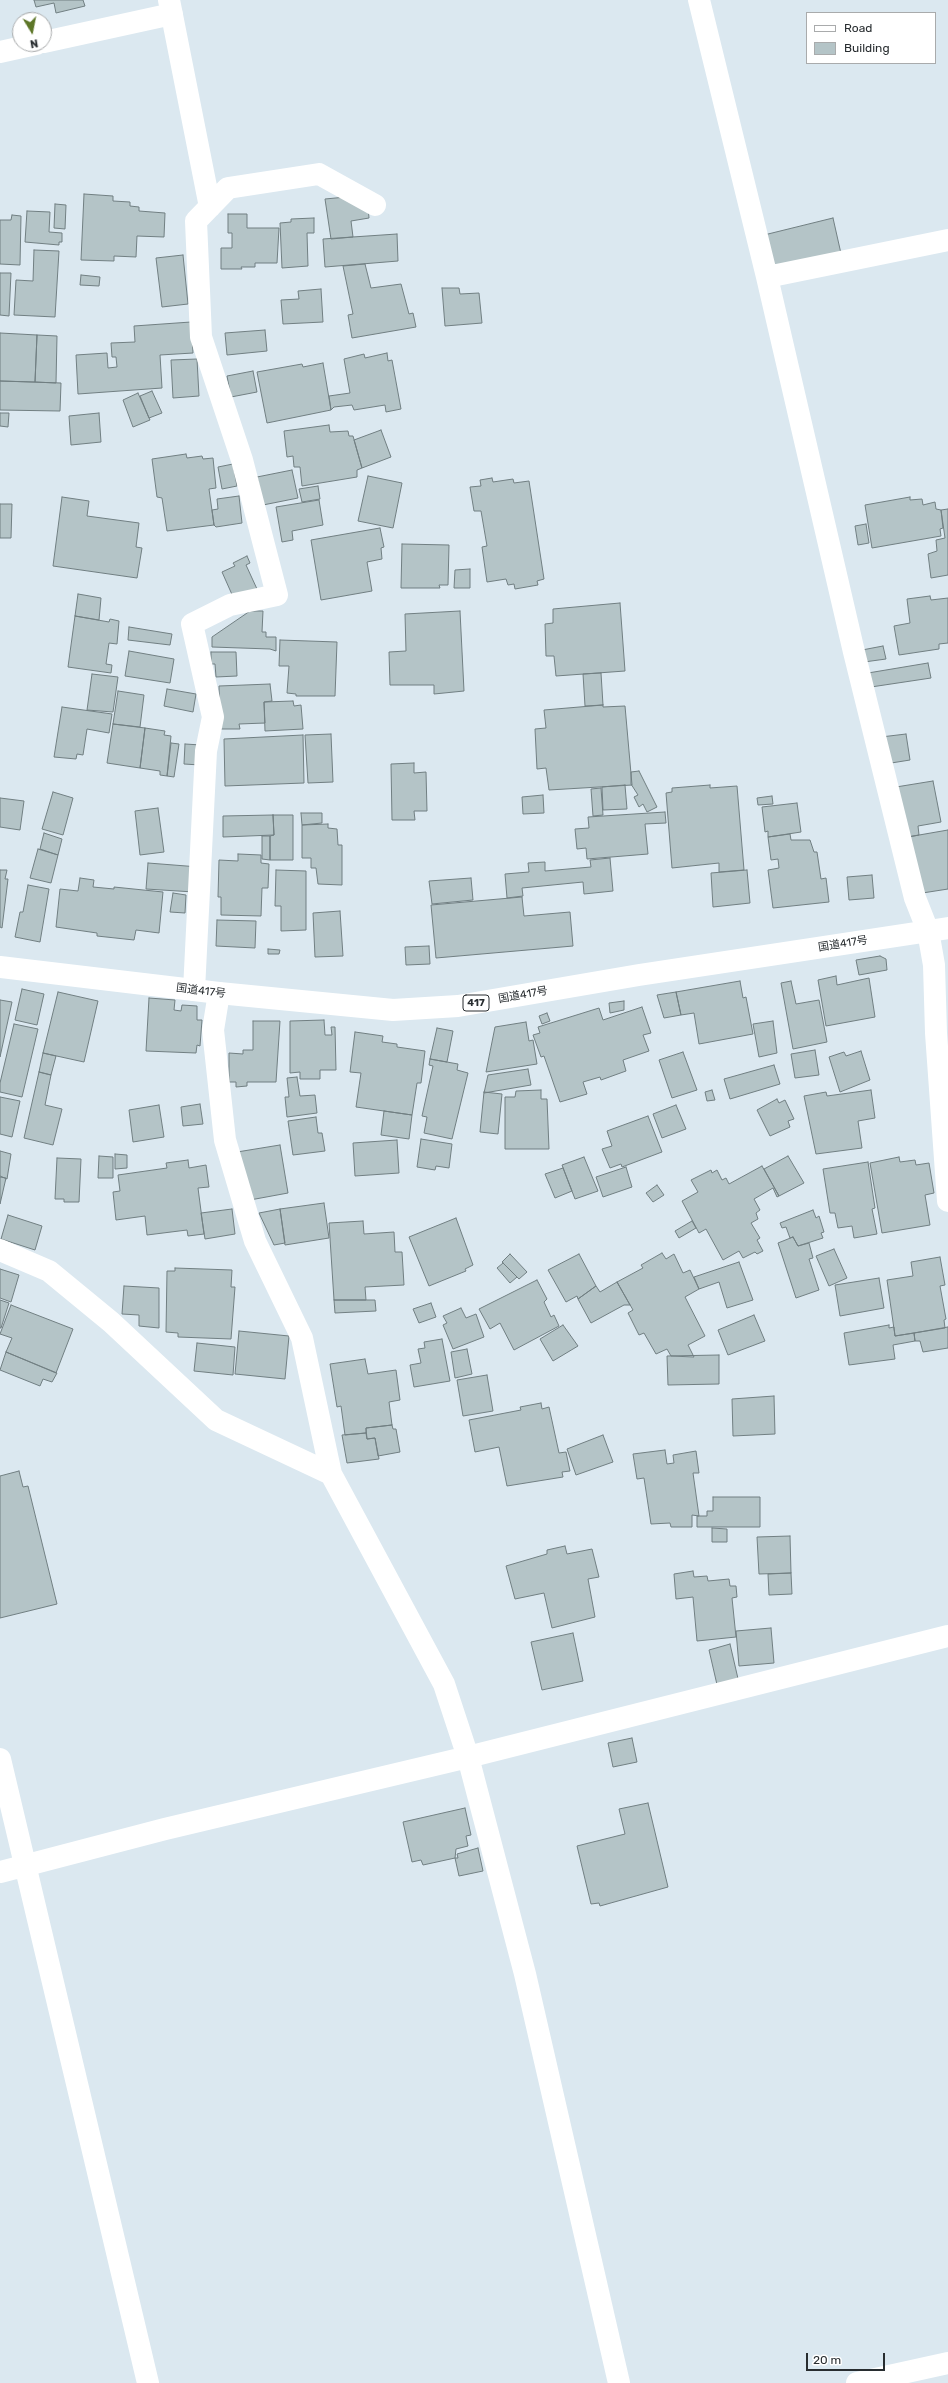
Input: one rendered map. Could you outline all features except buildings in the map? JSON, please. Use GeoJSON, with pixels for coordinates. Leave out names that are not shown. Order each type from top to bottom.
{"type":"FeatureCollection","features":[{"type":"Feature","properties":{"kind":"main road"},"geometry":{"type":"LineString","coordinates":[[699,0],[767,277],[854,652],[915,898],[938,930],[934,965],[942,1036],[948,1201]]}},
{"type":"Feature","properties":{"kind":"main road"},"geometry":{"type":"LineString","coordinates":[[52,40],[171,7],[210,207]]}},
{"type":"Feature","properties":{"kind":"main road"},"geometry":{"type":"LineString","coordinates":[[0,52],[12,49]]}},
{"type":"Feature","properties":{"kind":"main road"},"geometry":{"type":"LineString","coordinates":[[194,990],[206,751],[213,717],[192,624],[230,605],[277,595],[242,460],[201,337],[196,221],[228,188],[319,174],[375,205]]}},
{"type":"Feature","properties":{"kind":"main road"},"geometry":{"type":"LineString","coordinates":[[767,277],[948,240]]}},
{"type":"Feature","properties":{"kind":"main road","name":"国道417号"},"geometry":{"type":"LineString","coordinates":[[0,967],[219,993],[393,1010],[458,1006],[638,974],[938,930]]}},
{"type":"Feature","properties":{"kind":"main road"},"geometry":{"type":"LineString","coordinates":[[219,993],[213,1030],[225,1140],[255,1241],[302,1338],[332,1474],[444,1684],[468,1757],[526,1974],[619,2383]]}},
{"type":"Feature","properties":{"kind":"main road"},"geometry":{"type":"LineString","coordinates":[[0,1250],[49,1271],[111,1322],[216,1420],[332,1474]]}},
{"type":"Feature","properties":{"kind":"main road"},"geometry":{"type":"LineString","coordinates":[[0,1872],[165,1829],[468,1757],[948,1636]]}},
{"type":"Feature","properties":{"kind":"main road"},"geometry":{"type":"LineString","coordinates":[[0,1758],[148,2383]]}},
{"type":"Feature","properties":{"kind":"main road"},"geometry":{"type":"LineString","coordinates":[[857,2383],[948,2363]]}}]}
